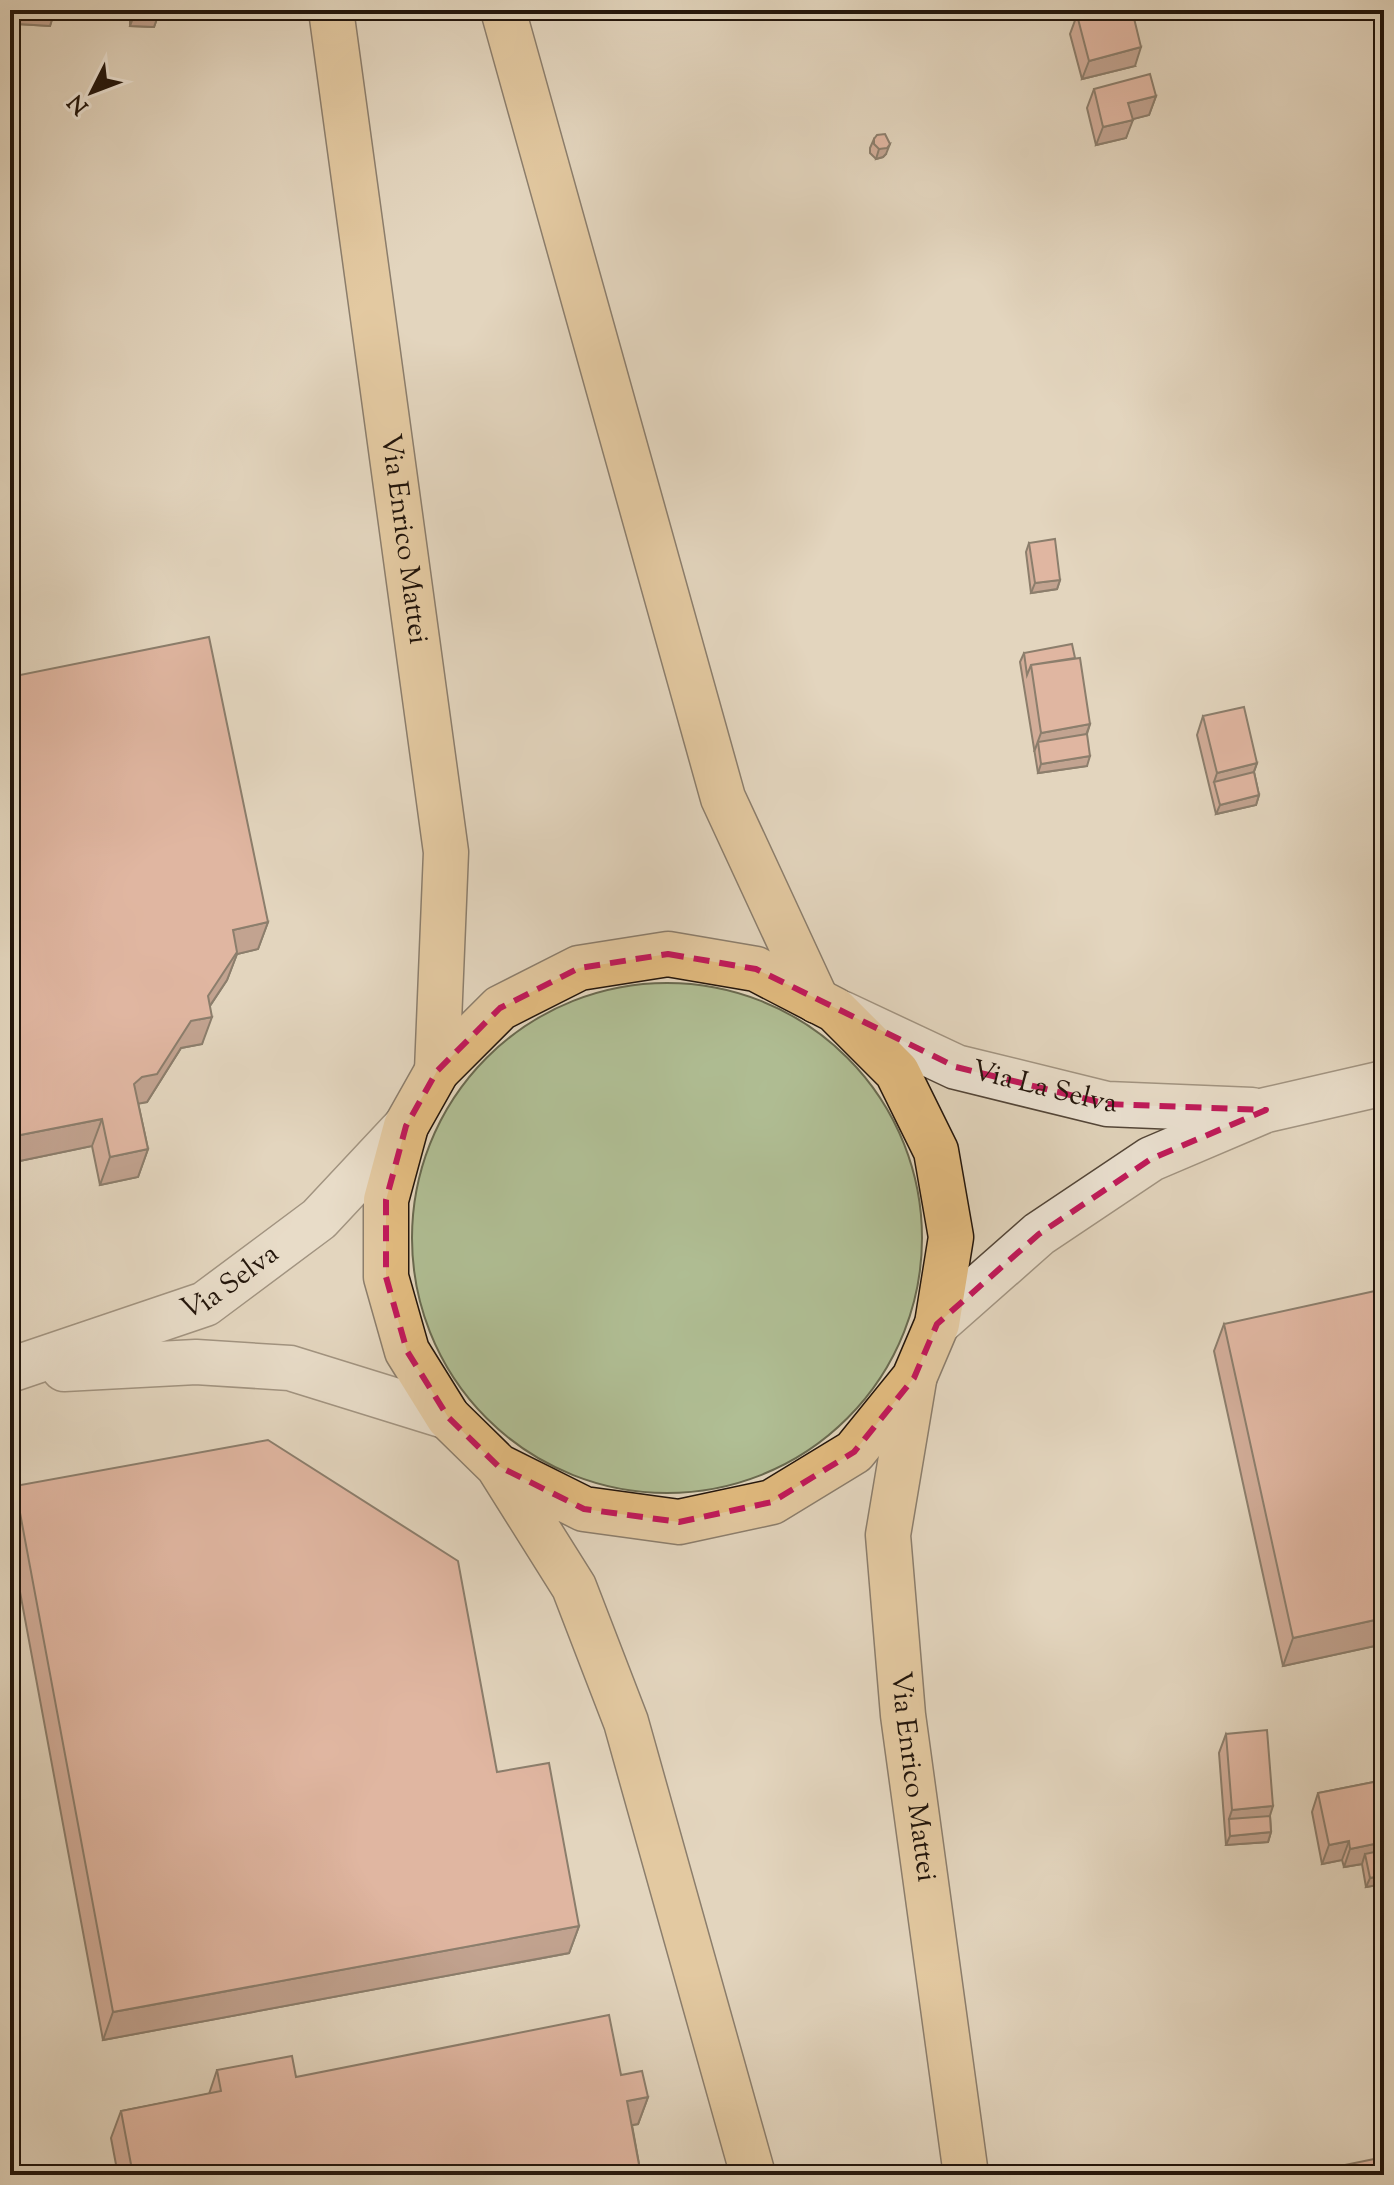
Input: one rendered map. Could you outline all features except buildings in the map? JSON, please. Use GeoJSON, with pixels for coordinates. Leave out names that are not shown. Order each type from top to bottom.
{"type":"FeatureCollection","features":[{"type":"Feature","properties":{"kind":"main road","name":"Via Enrico Mattei"},"geometry":{"type":"LineString","coordinates":[[331,10],[446,852],[437,1071]]}},
{"type":"Feature","properties":{"kind":"main road"},"geometry":{"type":"LineString","coordinates":[[515,22],[723,798],[826,1006]]}},
{"type":"Feature","properties":{"kind":"main road"},"geometry":{"type":"LineString","coordinates":[[498,1466],[584,1509],[679,1522],[772,1502],[854,1452],[914,1378],[937,1324],[951,1237],[936,1151],[897,1072],[826,1006],[756,969],[668,954],[579,968],[500,1008],[437,1071],[406,1126],[386,1200],[386,1277],[407,1351],[448,1417],[498,1466],[574,1587],[626,1722],[753,2175]]}},
{"type":"Feature","properties":{"kind":"main road","name":"Via Enrico Mattei"},"geometry":{"type":"LineString","coordinates":[[914,1378],[888,1535],[903,1715],[966,2175]]}},
{"type":"Feature","properties":{"kind":"street","name":"Via La Selva"},"geometry":{"type":"LineString","coordinates":[[826,1006],[956,1067],[1107,1104],[1266,1110]]}},
{"type":"Feature","properties":{"kind":"street","name":"Via La Selva"},"geometry":{"type":"LineString","coordinates":[[937,1324],[1039,1234],[1151,1159],[1266,1110],[1384,1083]]}},
{"type":"Feature","properties":{"kind":"street","name":"Via Selva"},"geometry":{"type":"LineString","coordinates":[[10,1370],[205,1304],[319,1219],[406,1126]]}},
{"type":"Feature","properties":{"kind":"street","name":"Via Selva"},"geometry":{"type":"LineString","coordinates":[[10,1377],[74,1367],[196,1362],[290,1368],[448,1417]]}},
{"type":"Feature","properties":{"kind":"highlighted area"},"geometry":{"type":"Polygon","coordinates":[[[668,954],[756,969],[956,1067],[1107,1104],[1266,1110],[1151,1159],[1039,1234],[937,1324],[914,1378],[854,1452],[772,1502],[679,1522],[584,1509],[498,1466],[448,1417],[407,1351],[386,1277],[386,1200],[406,1126],[437,1071],[500,1008],[579,968],[668,954]]]}},
{"type":"Feature","properties":{"kind":"green space"},"geometry":{"type":"Polygon","coordinates":[[[667,983],[717,988],[765,1002],[809,1026],[847,1058],[879,1096],[903,1140],[917,1188],[922,1238],[917,1288],[903,1336],[879,1380],[847,1418],[809,1450],[765,1474],[717,1488],[667,1493],[617,1488],[569,1474],[525,1450],[487,1418],[455,1380],[431,1336],[417,1288],[412,1238],[417,1188],[431,1140],[455,1096],[487,1058],[525,1026],[569,1002],[617,988],[667,983]]]}}]}
